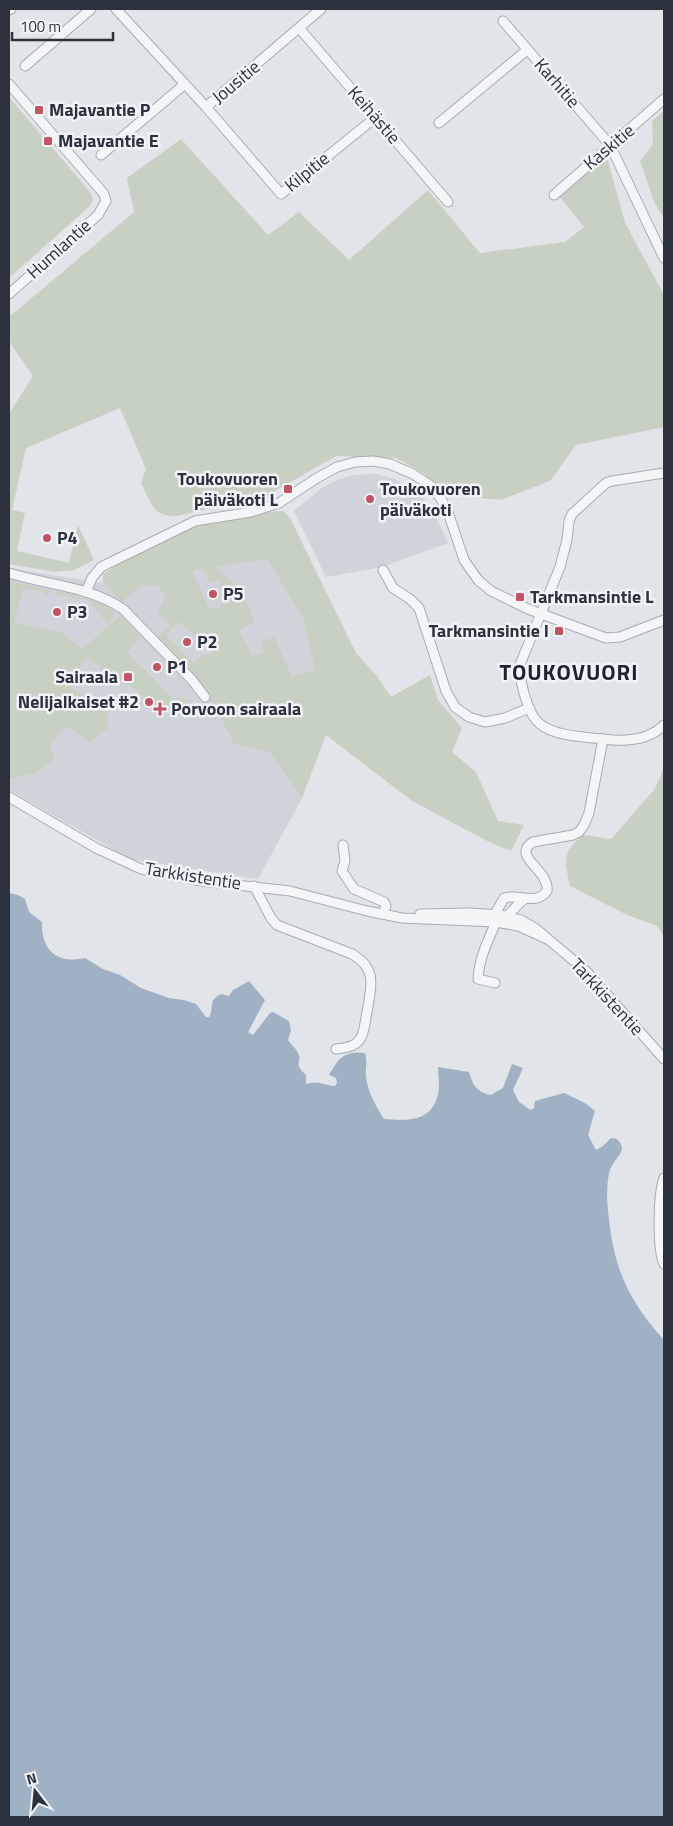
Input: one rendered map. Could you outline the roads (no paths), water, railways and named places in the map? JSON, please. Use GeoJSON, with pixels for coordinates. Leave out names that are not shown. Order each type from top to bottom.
{"type":"FeatureCollection","features":[{"type":"Feature","properties":{"kind":"street"},"geometry":{"type":"LineString","coordinates":[[25,66],[91,9]]}},
{"type":"Feature","properties":{"kind":"street","name":"Jousitie"},"geometry":{"type":"LineString","coordinates":[[116,9],[206,107],[300,29],[321,9]]}},
{"type":"Feature","properties":{"kind":"street","name":"Karhitie"},"geometry":{"type":"LineString","coordinates":[[503,21],[610,145],[664,258]]}},
{"type":"Feature","properties":{"kind":"street","name":"Keihästie"},"geometry":{"type":"LineString","coordinates":[[300,29],[448,202]]}},
{"type":"Feature","properties":{"kind":"street"},"geometry":{"type":"LineString","coordinates":[[439,123],[527,50]]}},
{"type":"Feature","properties":{"kind":"street","name":"Humlantie"},"geometry":{"type":"LineString","coordinates":[[9,84],[104,194],[106,201],[98,215],[9,294]]}},
{"type":"Feature","properties":{"kind":"street"},"geometry":{"type":"LineString","coordinates":[[101,155],[185,84]]}},
{"type":"Feature","properties":{"kind":"street","name":"Kaskitie"},"geometry":{"type":"LineString","coordinates":[[554,195],[664,99]]}},
{"type":"Feature","properties":{"kind":"street","name":"Kilpitie"},"geometry":{"type":"LineString","coordinates":[[206,107],[281,194],[376,118]]}},
{"type":"Feature","properties":{"kind":"street"},"geometry":{"type":"LineString","coordinates":[[86,592],[92,578],[101,567],[195,521],[251,512],[279,503],[317,478],[338,467],[355,462],[373,461],[390,464],[413,474],[430,486],[441,499],[448,512],[464,560],[478,580],[491,591],[528,610],[606,638],[620,637],[664,620]]}},
{"type":"Feature","properties":{"kind":"street"},"geometry":{"type":"LineString","coordinates":[[664,473],[606,483],[572,514],[560,567],[519,667],[529,708],[539,724],[552,732],[603,740],[634,740],[660,730],[664,725]]}},
{"type":"Feature","properties":{"kind":"street"},"geometry":{"type":"LineString","coordinates":[[383,570],[393,588],[420,608],[446,691],[455,707],[469,717],[485,722],[505,718],[529,708]]}},
{"type":"Feature","properties":{"kind":"street"},"geometry":{"type":"LineString","coordinates":[[9,574],[86,592],[107,599],[123,609],[192,680],[205,697]]}},
{"type":"Feature","properties":{"kind":"street"},"geometry":{"type":"LineString","coordinates":[[496,918],[507,916],[518,903],[525,899],[543,896],[548,888],[545,877],[525,854],[526,850],[528,845],[538,840],[573,835],[579,832],[588,820],[603,740]]}},
{"type":"Feature","properties":{"kind":"street","name":"Tarkkistentie"},"geometry":{"type":"LineString","coordinates":[[9,798],[96,848],[141,869],[201,881],[290,891],[388,915],[440,913],[496,918],[547,939]]}},
{"type":"Feature","properties":{"kind":"street"},"geometry":{"type":"LineString","coordinates":[[343,845],[345,861],[342,871],[347,881],[354,889],[384,902],[388,915]]}},
{"type":"Feature","properties":{"kind":"street"},"geometry":{"type":"LineString","coordinates":[[254,886],[271,918],[277,924],[363,960],[369,972],[371,984],[365,1025],[360,1039],[352,1046],[336,1050]]}},
{"type":"Feature","properties":{"kind":"street"},"geometry":{"type":"LineString","coordinates":[[495,983],[478,979],[479,966],[490,932],[504,898],[517,896],[525,899]]}},
{"type":"Feature","properties":{"kind":"street","name":"Tarkkistentie"},"geometry":{"type":"LineString","coordinates":[[507,916],[521,920],[535,928],[587,972],[664,1059]]}},
{"type":"Feature","properties":{"kind":"street"},"geometry":{"type":"LineString","coordinates":[[664,1178],[660,1192],[660,1246],[664,1264]]}},
{"type":"Feature","properties":{"kind":"water"},"geometry":{"type":"Polygon","coordinates":[[[9,893],[25,899],[29,912],[42,922],[44,941],[48,948],[59,957],[67,959],[85,958],[103,969],[120,975],[141,988],[169,998],[196,1004],[206,1017],[209,1017],[211,1013],[214,999],[221,994],[229,996],[233,990],[249,981],[265,1000],[248,1032],[253,1035],[270,1013],[273,1012],[289,1021],[291,1030],[288,1040],[298,1053],[300,1068],[306,1075],[306,1084],[318,1083],[335,1086],[337,1083],[336,1078],[329,1075],[339,1060],[352,1053],[365,1053],[366,1077],[369,1088],[375,1104],[384,1119],[402,1120],[425,1115],[435,1103],[439,1091],[438,1067],[469,1072],[476,1088],[491,1095],[503,1088],[512,1064],[523,1068],[513,1090],[519,1102],[530,1110],[534,1108],[535,1101],[564,1093],[585,1103],[595,1111],[588,1135],[596,1150],[611,1138],[617,1139],[621,1144],[622,1150],[610,1170],[607,1185],[608,1214],[615,1255],[626,1284],[641,1312],[664,1340],[664,1817],[9,1817],[9,893]]]}},
{"type":"Feature","properties":{"kind":"place","name":"Majavantie P"},"geometry":{"type":"Point","coordinates":[39,110]}},
{"type":"Feature","properties":{"kind":"place","name":"Majavantie E"},"geometry":{"type":"Point","coordinates":[48,141]}},
{"type":"Feature","properties":{"kind":"place","name":"Toukovuoren päiväkoti L"},"geometry":{"type":"Point","coordinates":[288,489]}},
{"type":"Feature","properties":{"kind":"place","name":"Toukovuoren päiväkoti"},"geometry":{"type":"Point","coordinates":[370,499]}},
{"type":"Feature","properties":{"kind":"place","name":"P4"},"geometry":{"type":"Point","coordinates":[47,538]}},
{"type":"Feature","properties":{"kind":"place","name":"P5"},"geometry":{"type":"Point","coordinates":[213,594]}},
{"type":"Feature","properties":{"kind":"place","name":"Tarkmansintie L"},"geometry":{"type":"Point","coordinates":[520,597]}},
{"type":"Feature","properties":{"kind":"place","name":"P3"},"geometry":{"type":"Point","coordinates":[57,612]}},
{"type":"Feature","properties":{"kind":"place","name":"Tarkmansintie I"},"geometry":{"type":"Point","coordinates":[559,631]}},
{"type":"Feature","properties":{"kind":"place","name":"P2"},"geometry":{"type":"Point","coordinates":[187,642]}},
{"type":"Feature","properties":{"kind":"place","name":"P1"},"geometry":{"type":"Point","coordinates":[157,667]}},
{"type":"Feature","properties":{"kind":"place","name":"Sairaala"},"geometry":{"type":"Point","coordinates":[128,677]}},
{"type":"Feature","properties":{"kind":"place","name":"Nelijalkaiset #2"},"geometry":{"type":"Point","coordinates":[149,702]}},
{"type":"Feature","properties":{"kind":"place","name":"Porvoon sairaala"},"geometry":{"type":"Point","coordinates":[160,709]}},
{"type":"Feature","properties":{"kind":"district","name":"TOUKOVUORI"},"geometry":{"type":"Point","coordinates":[569,672]}}]}
